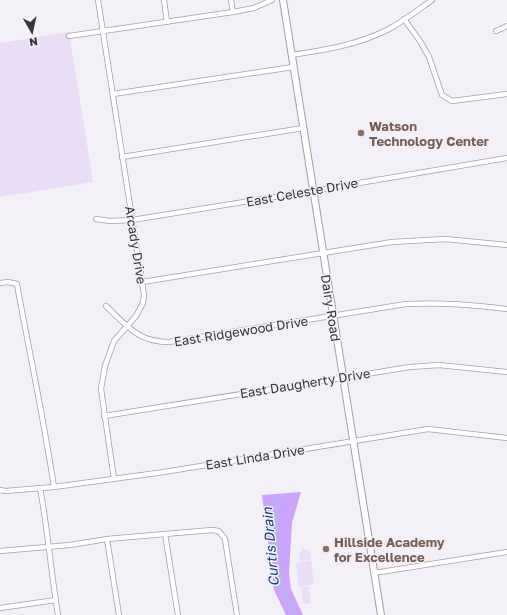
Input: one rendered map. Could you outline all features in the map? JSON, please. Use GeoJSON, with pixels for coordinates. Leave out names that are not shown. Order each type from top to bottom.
{"type":"FeatureCollection","features":[{"type":"Feature","properties":{"kind":"street","name":"Arcady Drive"},"geometry":{"type":"LineString","coordinates":[[98,0],[144,295],[144,303],[136,316],[114,341],[105,366],[101,389],[114,479]]}},
{"type":"Feature","properties":{"kind":"street"},"geometry":{"type":"LineString","coordinates":[[164,0],[167,22]]}},
{"type":"Feature","properties":{"kind":"street"},"geometry":{"type":"LineString","coordinates":[[231,0],[233,12]]}},
{"type":"Feature","properties":{"kind":"street"},"geometry":{"type":"LineString","coordinates":[[69,36],[233,12],[254,8],[272,0]]}},
{"type":"Feature","properties":{"kind":"street","name":"Dairy Road"},"geometry":{"type":"LineString","coordinates":[[283,0],[322,254],[381,615]]}},
{"type":"Feature","properties":{"kind":"street"},"geometry":{"type":"LineString","coordinates":[[291,55],[340,47],[383,31],[432,0]]}},
{"type":"Feature","properties":{"kind":"street"},"geometry":{"type":"LineString","coordinates":[[404,19],[420,41],[429,57],[442,95],[452,101],[507,94]]}},
{"type":"Feature","properties":{"kind":"street"},"geometry":{"type":"LineString","coordinates":[[496,31],[507,26]]}},
{"type":"Feature","properties":{"kind":"street"},"geometry":{"type":"LineString","coordinates":[[113,94],[293,67]]}},
{"type":"Feature","properties":{"kind":"street"},"geometry":{"type":"LineString","coordinates":[[122,157],[303,128]]}},
{"type":"Feature","properties":{"kind":"street","name":"East Celeste Drive"},"geometry":{"type":"LineString","coordinates":[[96,219],[110,222],[132,220],[507,158]]}},
{"type":"Feature","properties":{"kind":"street"},"geometry":{"type":"LineString","coordinates":[[142,282],[392,242],[445,239],[507,245]]}},
{"type":"Feature","properties":{"kind":"street"},"geometry":{"type":"LineString","coordinates":[[0,283],[13,282],[17,284],[30,358],[47,438],[54,487]]}},
{"type":"Feature","properties":{"kind":"street","name":"East Ridgewood Drive"},"geometry":{"type":"LineString","coordinates":[[106,306],[135,333],[147,340],[158,342],[169,342],[406,304],[434,302],[507,309]]}},
{"type":"Feature","properties":{"kind":"street","name":"East Daugherty Drive"},"geometry":{"type":"LineString","coordinates":[[104,416],[410,367],[439,365],[507,372]]}},
{"type":"Feature","properties":{"kind":"street","name":"East Linda Drive"},"geometry":{"type":"LineString","coordinates":[[1,490],[54,487],[114,479],[428,430],[462,432],[507,438]]}},
{"type":"Feature","properties":{"kind":"street"},"geometry":{"type":"LineString","coordinates":[[40,488],[58,615]]}},
{"type":"Feature","properties":{"kind":"street"},"geometry":{"type":"LineString","coordinates":[[0,551],[91,543],[107,539],[219,530],[225,538],[237,615]]}},
{"type":"Feature","properties":{"kind":"street"},"geometry":{"type":"LineString","coordinates":[[165,534],[178,615]]}},
{"type":"Feature","properties":{"kind":"street"},"geometry":{"type":"LineString","coordinates":[[107,539],[119,615]]}},
{"type":"Feature","properties":{"kind":"street"},"geometry":{"type":"LineString","coordinates":[[374,573],[507,552]]}},
{"type":"Feature","properties":{"kind":"street"},"geometry":{"type":"LineString","coordinates":[[0,608],[56,600]]}},
{"type":"Feature","properties":{"kind":"shaded area"},"geometry":{"type":"Polygon","coordinates":[[[69,32],[93,182],[0,197],[0,43],[69,32]]]}},
{"type":"Feature","properties":{"kind":"shaded area"},"geometry":{"type":"Polygon","coordinates":[[[301,492],[292,523],[289,574],[291,589],[303,615],[286,615],[274,590],[262,495],[301,492]]]}},
{"type":"Feature","properties":{"kind":"shaded area"},"geometry":{"type":"Polygon","coordinates":[[[303,548],[310,552],[311,559],[300,561],[299,554],[303,548]]]}},
{"type":"Feature","properties":{"kind":"shaded area"},"geometry":{"type":"Polygon","coordinates":[[[311,560],[314,584],[299,587],[296,563],[311,560]]]}},
{"type":"Feature","properties":{"kind":"shaded area"},"geometry":{"type":"Polygon","coordinates":[[[307,586],[309,587],[311,603],[303,604],[301,588],[307,586]]]}},
{"type":"Feature","properties":{"kind":"waterway","name":"Curtis Drain"},"geometry":{"type":"LineString","coordinates":[[276,499],[277,550],[281,586],[294,615]]}},
{"type":"Feature","properties":{"kind":"place","name":"Watson Technology Center"},"geometry":{"type":"Point","coordinates":[361,133]}},
{"type":"Feature","properties":{"kind":"place","name":"Hillside Academy for Excellence"},"geometry":{"type":"Point","coordinates":[326,549]}}]}
